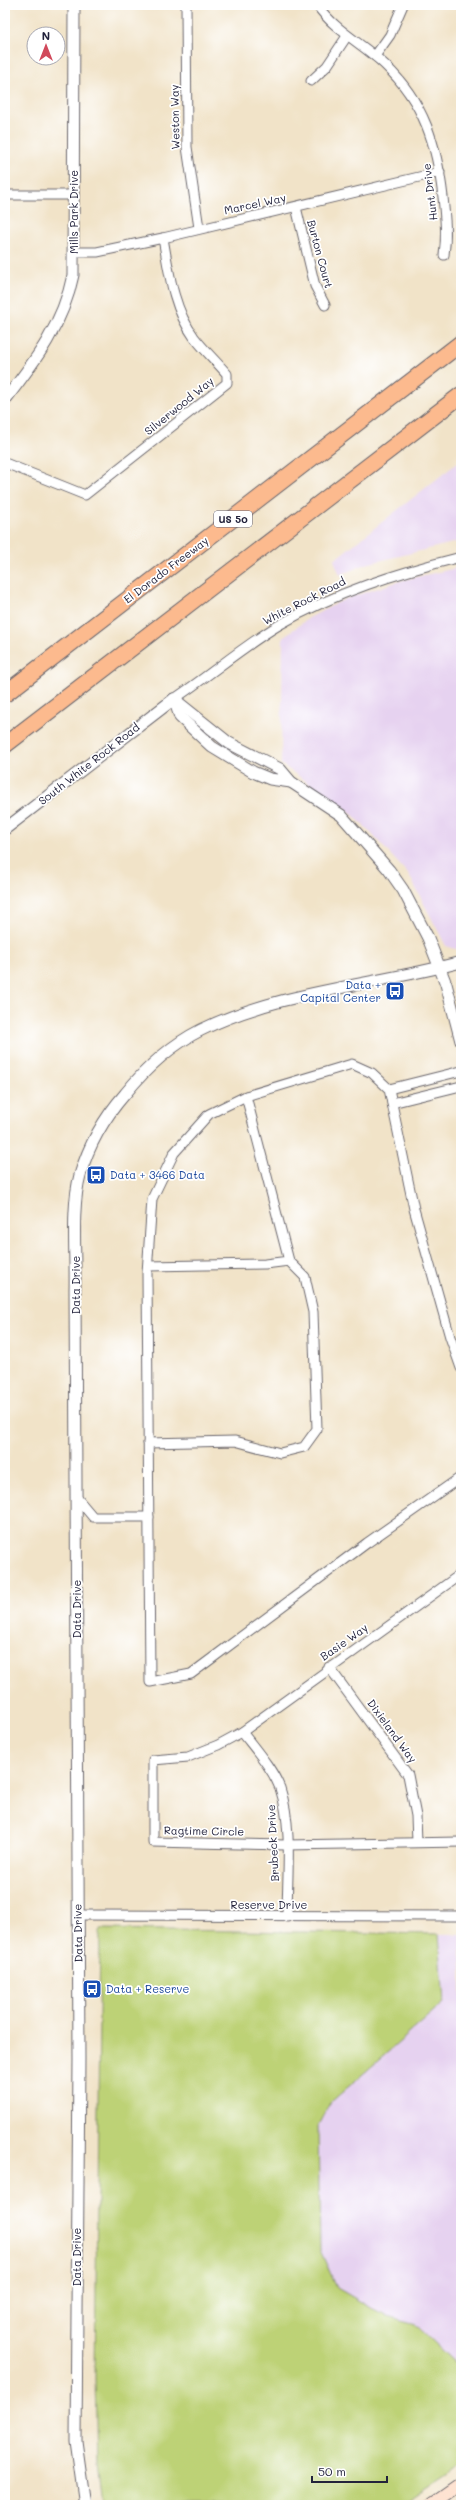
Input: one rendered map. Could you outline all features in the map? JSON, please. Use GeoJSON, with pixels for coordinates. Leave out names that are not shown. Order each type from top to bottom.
{"type":"FeatureCollection","features":[{"type":"Feature","properties":{"kind":"highway","name":"El Dorado Freeway"},"geometry":{"type":"LineString","coordinates":[[5,694],[461,343]]}},
{"type":"Feature","properties":{"kind":"highway"},"geometry":{"type":"LineString","coordinates":[[5,745],[461,395]]}},
{"type":"Feature","properties":{"kind":"main road"},"geometry":{"type":"LineString","coordinates":[[431,2505],[461,2484]]}},
{"type":"Feature","properties":{"kind":"street","name":"Mills Park Drive"},"geometry":{"type":"LineString","coordinates":[[5,400],[45,348],[56,328],[71,288],[74,252],[74,5]]}},
{"type":"Feature","properties":{"kind":"street","name":"Weston Way"},"geometry":{"type":"LineString","coordinates":[[186,5],[188,147],[199,228]]}},
{"type":"Feature","properties":{"kind":"street","name":"Hunt Drive"},"geometry":{"type":"LineString","coordinates":[[317,5],[331,22],[347,36],[376,56],[394,74],[417,106],[429,130],[437,155],[447,235],[444,255]]}},
{"type":"Feature","properties":{"kind":"street"},"geometry":{"type":"LineString","coordinates":[[376,56],[390,35],[403,5]]}},
{"type":"Feature","properties":{"kind":"street"},"geometry":{"type":"LineString","coordinates":[[311,81],[327,66],[347,36]]}},
{"type":"Feature","properties":{"kind":"street","name":"Marcel Way"},"geometry":{"type":"LineString","coordinates":[[74,252],[97,252],[162,238],[440,172]]}},
{"type":"Feature","properties":{"kind":"street"},"geometry":{"type":"LineString","coordinates":[[5,196],[74,195]]}},
{"type":"Feature","properties":{"kind":"street","name":"Burton Court"},"geometry":{"type":"LineString","coordinates":[[296,207],[315,286],[325,305]]}},
{"type":"Feature","properties":{"kind":"street","name":"Silverwood Way"},"geometry":{"type":"LineString","coordinates":[[5,463],[85,495],[227,383],[227,374],[194,336],[182,314],[171,284],[162,238]]}},
{"type":"Feature","properties":{"kind":"street","name":"White Rock Road"},"geometry":{"type":"LineString","coordinates":[[174,699],[246,647],[309,610],[390,576],[461,557]]}},
{"type":"Feature","properties":{"kind":"street"},"geometry":{"type":"LineString","coordinates":[[174,699],[229,743],[280,769],[291,782],[340,815],[389,870],[403,890],[416,913],[440,968],[461,1041]]}},
{"type":"Feature","properties":{"kind":"street","name":"South White Rock Road"},"geometry":{"type":"LineString","coordinates":[[5,829],[174,699]]}},
{"type":"Feature","properties":{"kind":"street","name":"Data Drive"},"geometry":{"type":"LineString","coordinates":[[85,2505],[76,2441],[79,2067],[76,1215],[80,1176],[103,1121],[155,1061],[200,1030],[256,1007],[440,968],[461,962]]}},
{"type":"Feature","properties":{"kind":"street"},"geometry":{"type":"LineString","coordinates":[[461,1368],[450,1337],[414,1209],[389,1089],[372,1073],[352,1064],[246,1096],[209,1114],[174,1153],[152,1199],[148,1266],[150,1682],[191,1674],[461,1477]]}},
{"type":"Feature","properties":{"kind":"street"},"geometry":{"type":"LineString","coordinates":[[389,1089],[461,1071]]}},
{"type":"Feature","properties":{"kind":"street"},"geometry":{"type":"LineString","coordinates":[[392,1103],[461,1086]]}},
{"type":"Feature","properties":{"kind":"street"},"geometry":{"type":"LineString","coordinates":[[148,1443],[235,1441],[280,1454],[304,1447],[317,1428],[313,1312],[305,1277],[289,1261],[246,1096]]}},
{"type":"Feature","properties":{"kind":"street"},"geometry":{"type":"LineString","coordinates":[[148,1266],[265,1264],[289,1261]]}},
{"type":"Feature","properties":{"kind":"street"},"geometry":{"type":"LineString","coordinates":[[78,1498],[94,1516],[149,1517]]}},
{"type":"Feature","properties":{"kind":"street","name":"Basie Way"},"geometry":{"type":"LineString","coordinates":[[242,1732],[329,1667],[461,1574]]}},
{"type":"Feature","properties":{"kind":"street","name":"Dixieland Way"},"geometry":{"type":"LineString","coordinates":[[329,1667],[408,1775],[415,1808],[417,1842]]}},
{"type":"Feature","properties":{"kind":"street","name":"Ragtime Circle"},"geometry":{"type":"LineString","coordinates":[[242,1732],[218,1745],[188,1757],[153,1760],[153,1842],[287,1845]]}},
{"type":"Feature","properties":{"kind":"street","name":"Brubeck Drive"},"geometry":{"type":"LineString","coordinates":[[242,1732],[279,1788],[285,1811],[287,1845],[287,1917]]}},
{"type":"Feature","properties":{"kind":"street"},"geometry":{"type":"LineString","coordinates":[[287,1845],[461,1842]]}},
{"type":"Feature","properties":{"kind":"street","name":"Reserve Drive"},"geometry":{"type":"LineString","coordinates":[[78,1915],[287,1917],[461,1916]]}},
{"type":"Feature","properties":{"kind":"shaded area"},"geometry":{"type":"Polygon","coordinates":[[[461,460],[461,541],[366,564],[340,575],[334,560],[461,460]]]}},
{"type":"Feature","properties":{"kind":"shaded area"},"geometry":{"type":"Polygon","coordinates":[[[461,567],[461,949],[459,950],[446,946],[409,875],[370,832],[349,811],[281,764],[283,637],[309,618],[345,599],[403,580],[461,567]]]}},
{"type":"Feature","properties":{"kind":"shaded area"},"geometry":{"type":"Polygon","coordinates":[[[439,1934],[461,1934],[461,2368],[416,2325],[387,2317],[336,2288],[320,2250],[318,2125],[331,2102],[444,2003],[439,1934]]]}},
{"type":"Feature","properties":{"kind":"green space"},"geometry":{"type":"Polygon","coordinates":[[[100,1929],[439,1934],[444,2003],[331,2102],[318,2125],[320,2250],[337,2288],[387,2317],[416,2325],[461,2368],[461,2467],[404,2505],[102,2505],[97,2464],[95,2378],[100,1929]]]}},
{"type":"Feature","properties":{"kind":"place","name":"Data + Capital Center"},"geometry":{"type":"Point","coordinates":[395,991]}},
{"type":"Feature","properties":{"kind":"place","name":"Data + 3466 Data"},"geometry":{"type":"Point","coordinates":[96,1175]}},
{"type":"Feature","properties":{"kind":"place","name":"Data + Reserve"},"geometry":{"type":"Point","coordinates":[92,1989]}}]}
